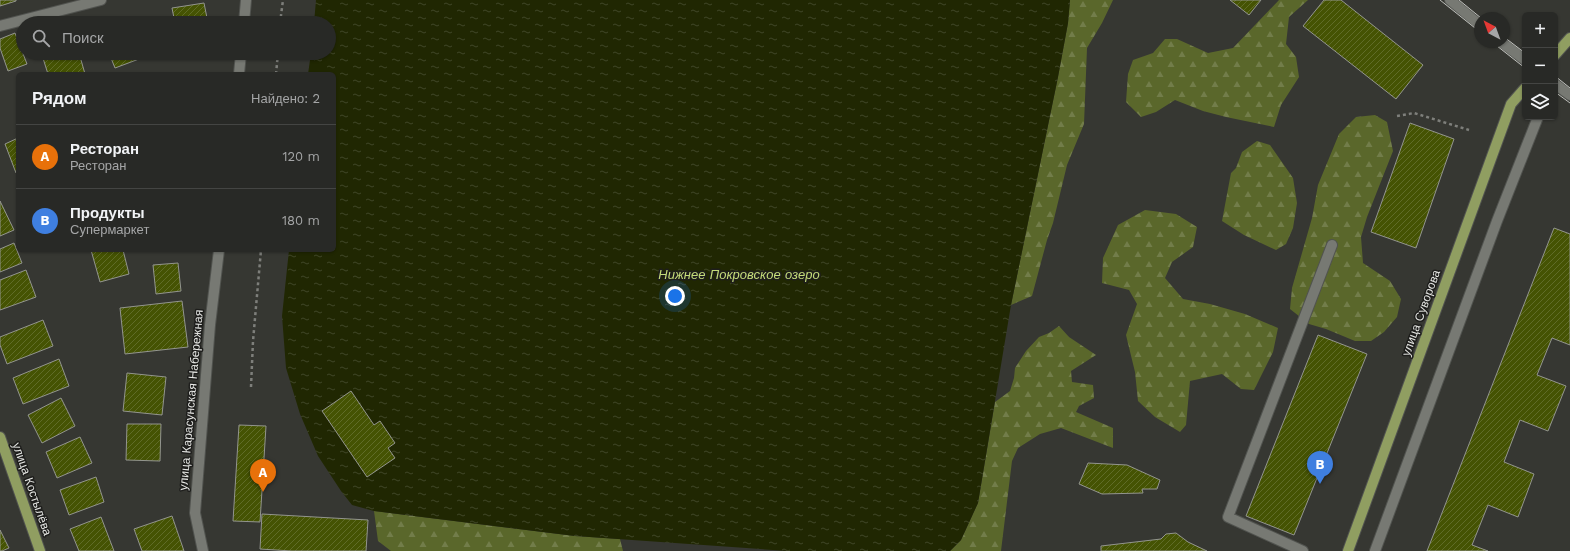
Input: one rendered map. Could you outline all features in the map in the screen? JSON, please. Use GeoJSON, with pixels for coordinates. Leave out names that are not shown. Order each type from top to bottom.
{"type":"FeatureCollection","features":[{"type":"Feature","properties":{"kind":"main road"},"geometry":{"type":"LineString","coordinates":[[1558,52],[1570,38]]}},
{"type":"Feature","properties":{"kind":"main road","name":"улица Суворова"},"geometry":{"type":"LineString","coordinates":[[1348,551],[1511,104],[1522,91]]}},
{"type":"Feature","properties":{"kind":"main road","name":"улица Костылёва"},"geometry":{"type":"LineString","coordinates":[[0,437],[40,551]]}},
{"type":"Feature","properties":{"kind":"street"},"geometry":{"type":"LineString","coordinates":[[39,16],[101,0]]}},
{"type":"Feature","properties":{"kind":"street"},"geometry":{"type":"LineString","coordinates":[[245,16],[246,0]]}},
{"type":"Feature","properties":{"kind":"street"},"geometry":{"type":"LineString","coordinates":[[1450,0],[1474,20]]}},
{"type":"Feature","properties":{"kind":"street"},"geometry":{"type":"LineString","coordinates":[[0,26],[16,22]]}},
{"type":"Feature","properties":{"kind":"street"},"geometry":{"type":"LineString","coordinates":[[1509,48],[1522,58]]}},
{"type":"Feature","properties":{"kind":"street"},"geometry":{"type":"LineString","coordinates":[[240,72],[241,60]]}},
{"type":"Feature","properties":{"kind":"street"},"geometry":{"type":"LineString","coordinates":[[1558,87],[1570,95]]}},
{"type":"Feature","properties":{"kind":"street"},"geometry":{"type":"LineString","coordinates":[[1376,551],[1497,221],[1537,120]]}},
{"type":"Feature","properties":{"kind":"street"},"geometry":{"type":"LineString","coordinates":[[1302,551],[1228,517],[1332,245]]}},
{"type":"Feature","properties":{"kind":"street","name":"улица Карасунская Набережная"},"geometry":{"type":"LineString","coordinates":[[203,551],[195,513],[210,325],[219,252]]}},
{"type":"Feature","properties":{"kind":"path"},"geometry":{"type":"LineString","coordinates":[[281,16],[283,0]]}},
{"type":"Feature","properties":{"kind":"path"},"geometry":{"type":"LineString","coordinates":[[276,72],[277,60]]}},
{"type":"Feature","properties":{"kind":"path"},"geometry":{"type":"LineString","coordinates":[[1397,116],[1414,113],[1469,130]]}},
{"type":"Feature","properties":{"kind":"path"},"geometry":{"type":"LineString","coordinates":[[252,387],[253,341],[261,252]]}},
{"type":"Feature","properties":{"kind":"green space"},"geometry":{"type":"Polygon","coordinates":[[[1070,0],[1113,0],[1102,23],[1087,48],[1084,124],[1067,165],[1053,223],[1032,296],[1011,305],[1058,77],[1068,23],[1070,0]]]}},
{"type":"Feature","properties":{"kind":"green space"},"geometry":{"type":"Polygon","coordinates":[[[1279,0],[1308,0],[1289,17],[1286,44],[1296,57],[1299,77],[1281,105],[1274,127],[1203,111],[1175,100],[1156,112],[1141,117],[1126,102],[1128,74],[1133,60],[1153,53],[1165,39],[1177,39],[1208,53],[1233,48],[1279,0]]]}},
{"type":"Feature","properties":{"kind":"green space"},"geometry":{"type":"Polygon","coordinates":[[[1375,115],[1387,122],[1393,151],[1367,217],[1361,237],[1363,263],[1390,281],[1401,299],[1397,317],[1384,332],[1371,341],[1355,341],[1326,329],[1309,324],[1290,309],[1292,288],[1312,218],[1318,185],[1339,134],[1356,117],[1375,115]]]}},
{"type":"Feature","properties":{"kind":"green space"},"geometry":{"type":"Polygon","coordinates":[[[1257,141],[1270,145],[1293,178],[1297,203],[1293,228],[1286,244],[1276,250],[1244,235],[1222,221],[1231,173],[1236,168],[1242,152],[1257,141]]]}},
{"type":"Feature","properties":{"kind":"green space"},"geometry":{"type":"Polygon","coordinates":[[[1145,210],[1176,214],[1197,227],[1193,247],[1172,262],[1165,278],[1183,299],[1210,304],[1245,314],[1278,328],[1273,352],[1254,390],[1241,389],[1222,374],[1190,381],[1186,425],[1180,432],[1155,417],[1138,401],[1135,372],[1126,335],[1137,304],[1129,290],[1102,283],[1103,258],[1118,225],[1145,210]]]}},
{"type":"Feature","properties":{"kind":"green space"},"geometry":{"type":"Polygon","coordinates":[[[1059,326],[1069,337],[1096,355],[1071,371],[1072,382],[1093,385],[1094,398],[1079,406],[1076,412],[1113,428],[1113,448],[1061,428],[1040,434],[1018,448],[1012,461],[1001,551],[950,551],[961,540],[978,503],[995,402],[1010,391],[1015,368],[1026,351],[1039,337],[1049,333],[1059,326]]]}},
{"type":"Feature","properties":{"kind":"green space"},"geometry":{"type":"Polygon","coordinates":[[[374,511],[575,536],[620,539],[623,551],[391,551],[378,541],[374,511]]]}},
{"type":"Feature","properties":{"kind":"water","name":"Нижнее Покровское озеро"},"geometry":{"type":"Polygon","coordinates":[[[316,0],[1070,0],[1068,23],[1058,77],[1011,305],[978,503],[961,540],[950,551],[787,551],[575,536],[374,511],[352,505],[318,456],[300,414],[286,368],[282,316],[289,252],[336,252],[336,72],[308,72],[310,60],[336,60],[336,16],[315,16],[316,0]]]}},
{"type":"Feature","properties":{"kind":"building"},"geometry":{"type":"Polygon","coordinates":[[[0,0],[16,0],[16,1],[0,6],[0,0]]]}},
{"type":"Feature","properties":{"kind":"building"},"geometry":{"type":"Polygon","coordinates":[[[1230,0],[1261,0],[1249,15],[1230,0]]]}},
{"type":"Feature","properties":{"kind":"building"},"geometry":{"type":"Polygon","coordinates":[[[1324,0],[1341,0],[1423,65],[1396,99],[1303,26],[1324,0]]]}},
{"type":"Feature","properties":{"kind":"building"},"geometry":{"type":"Polygon","coordinates":[[[204,3],[207,16],[174,16],[172,8],[204,3]]]}},
{"type":"Feature","properties":{"kind":"building"},"geometry":{"type":"Polygon","coordinates":[[[15,33],[16,60],[25,60],[27,64],[8,71],[0,48],[0,39],[15,33]]]}},
{"type":"Feature","properties":{"kind":"building"},"geometry":{"type":"Polygon","coordinates":[[[44,60],[81,60],[84,72],[47,72],[44,60]]]}},
{"type":"Feature","properties":{"kind":"building"},"geometry":{"type":"Polygon","coordinates":[[[112,60],[136,60],[115,68],[112,60]]]}},
{"type":"Feature","properties":{"kind":"building"},"geometry":{"type":"Polygon","coordinates":[[[1410,123],[1454,139],[1416,248],[1371,232],[1410,123]]]}},
{"type":"Feature","properties":{"kind":"building"},"geometry":{"type":"Polygon","coordinates":[[[16,139],[16,173],[5,144],[16,139]]]}},
{"type":"Feature","properties":{"kind":"building"},"geometry":{"type":"Polygon","coordinates":[[[0,201],[14,230],[0,236],[0,201]]]}},
{"type":"Feature","properties":{"kind":"building"},"geometry":{"type":"Polygon","coordinates":[[[1554,228],[1570,234],[1570,345],[1552,338],[1537,375],[1566,386],[1548,431],[1520,420],[1504,462],[1534,474],[1518,517],[1488,505],[1472,545],[1488,551],[1427,551],[1554,228]]]}},
{"type":"Feature","properties":{"kind":"building"},"geometry":{"type":"Polygon","coordinates":[[[14,243],[16,252],[18,252],[22,263],[0,272],[0,249],[14,243]]]}},
{"type":"Feature","properties":{"kind":"building"},"geometry":{"type":"Polygon","coordinates":[[[92,252],[124,252],[129,274],[100,282],[92,252]]]}},
{"type":"Feature","properties":{"kind":"building"},"geometry":{"type":"Polygon","coordinates":[[[178,263],[181,291],[156,294],[153,265],[178,263]]]}},
{"type":"Feature","properties":{"kind":"building"},"geometry":{"type":"Polygon","coordinates":[[[26,270],[36,297],[0,310],[0,280],[26,270]]]}},
{"type":"Feature","properties":{"kind":"building"},"geometry":{"type":"Polygon","coordinates":[[[182,301],[188,347],[125,354],[120,308],[182,301]]]}},
{"type":"Feature","properties":{"kind":"building"},"geometry":{"type":"Polygon","coordinates":[[[43,320],[53,346],[7,364],[0,345],[0,337],[43,320]]]}},
{"type":"Feature","properties":{"kind":"building"},"geometry":{"type":"Polygon","coordinates":[[[1318,335],[1367,354],[1294,535],[1246,516],[1318,335]]]}},
{"type":"Feature","properties":{"kind":"building"},"geometry":{"type":"Polygon","coordinates":[[[59,359],[69,386],[23,404],[13,378],[59,359]]]}},
{"type":"Feature","properties":{"kind":"building"},"geometry":{"type":"Polygon","coordinates":[[[127,373],[166,377],[162,415],[123,411],[127,373]]]}},
{"type":"Feature","properties":{"kind":"building"},"geometry":{"type":"Polygon","coordinates":[[[351,391],[374,425],[380,421],[395,443],[388,448],[395,458],[367,477],[322,411],[351,391]]]}},
{"type":"Feature","properties":{"kind":"building"},"geometry":{"type":"Polygon","coordinates":[[[61,398],[75,426],[42,443],[28,415],[61,398]]]}},
{"type":"Feature","properties":{"kind":"building"},"geometry":{"type":"Polygon","coordinates":[[[127,424],[161,424],[160,461],[126,460],[127,424]]]}},
{"type":"Feature","properties":{"kind":"building"},"geometry":{"type":"Polygon","coordinates":[[[239,425],[266,426],[260,522],[233,521],[239,425]]]}},
{"type":"Feature","properties":{"kind":"building"},"geometry":{"type":"Polygon","coordinates":[[[80,437],[92,463],[57,478],[46,452],[80,437]]]}},
{"type":"Feature","properties":{"kind":"building"},"geometry":{"type":"Polygon","coordinates":[[[1088,463],[1127,465],[1160,480],[1157,489],[1142,489],[1143,493],[1102,494],[1079,484],[1088,463]]]}},
{"type":"Feature","properties":{"kind":"building"},"geometry":{"type":"Polygon","coordinates":[[[96,477],[104,502],[69,515],[60,490],[96,477]]]}},
{"type":"Feature","properties":{"kind":"building"},"geometry":{"type":"Polygon","coordinates":[[[262,514],[368,520],[366,551],[292,551],[260,549],[262,514]]]}},
{"type":"Feature","properties":{"kind":"building"},"geometry":{"type":"Polygon","coordinates":[[[172,516],[184,551],[142,551],[134,529],[172,516]]]}},
{"type":"Feature","properties":{"kind":"building"},"geometry":{"type":"Polygon","coordinates":[[[101,517],[114,551],[79,551],[70,529],[101,517]]]}},
{"type":"Feature","properties":{"kind":"building"},"geometry":{"type":"Polygon","coordinates":[[[0,530],[9,548],[2,551],[0,551],[0,530]]]}},
{"type":"Feature","properties":{"kind":"building"},"geometry":{"type":"Polygon","coordinates":[[[1176,533],[1188,542],[1207,551],[1101,551],[1101,546],[1161,539],[1166,534],[1176,533]]]}},
{"type":"Feature","properties":{"kind":"tram line"},"geometry":{"type":"LineString","coordinates":[[1440,0],[1474,27]]}},
{"type":"Feature","properties":{"kind":"tram line"},"geometry":{"type":"LineString","coordinates":[[1459,0],[1474,12]]}},
{"type":"Feature","properties":{"kind":"tram line"},"geometry":{"type":"LineString","coordinates":[[1510,42],[1522,51]]}},
{"type":"Feature","properties":{"kind":"tram line"},"geometry":{"type":"LineString","coordinates":[[1500,48],[1522,66]]}},
{"type":"Feature","properties":{"kind":"tram line"},"geometry":{"type":"LineString","coordinates":[[1558,78],[1570,88]]}},
{"type":"Feature","properties":{"kind":"tram line"},"geometry":{"type":"LineString","coordinates":[[1558,94],[1570,103]]}},
{"type":"Feature","properties":{"kind":"place","name":"Продукты"},"geometry":{"type":"Point","coordinates":[1320,484]}},
{"type":"Feature","properties":{"kind":"place","name":"Ресторан"},"geometry":{"type":"Point","coordinates":[263,492]}}]}
